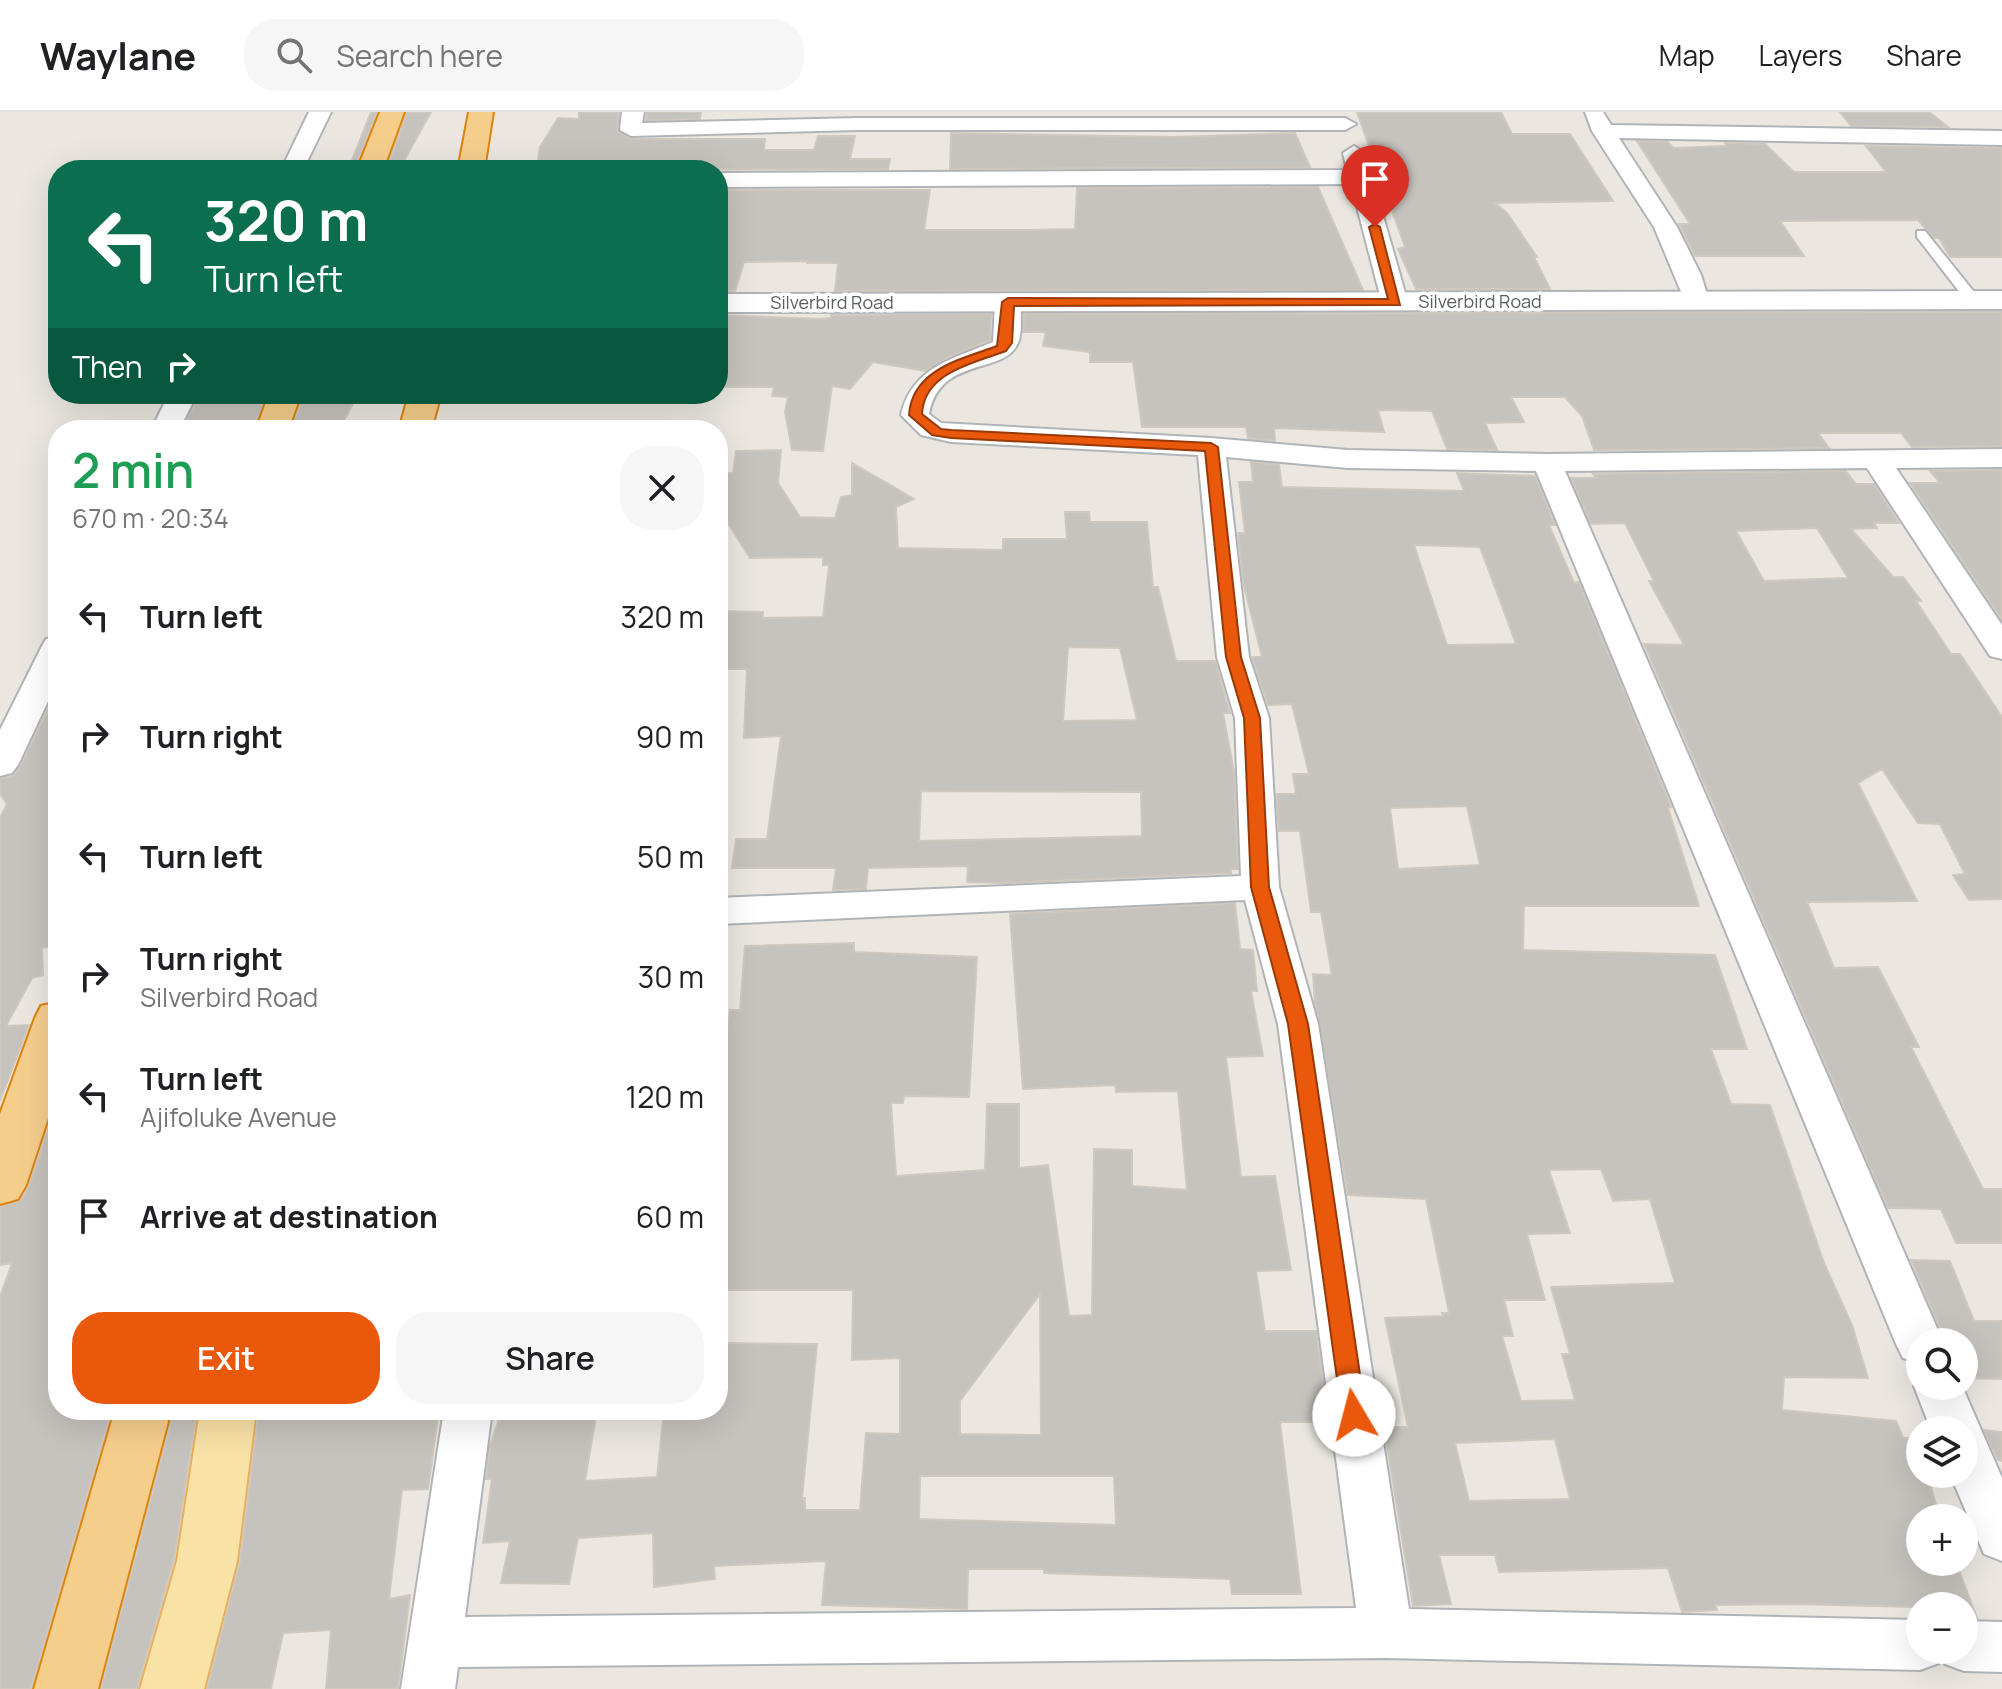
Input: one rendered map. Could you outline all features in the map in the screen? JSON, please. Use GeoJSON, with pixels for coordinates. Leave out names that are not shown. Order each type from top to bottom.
{"type":"FeatureCollection","features":[{"type":"Feature","properties":{"kind":"highway"},"geometry":{"type":"LineString","coordinates":[[374,160],[392,112]]}},
{"type":"Feature","properties":{"kind":"highway"},"geometry":{"type":"LineString","coordinates":[[473,160],[481,112]]}},
{"type":"Feature","properties":{"kind":"highway"},"geometry":{"type":"LineString","coordinates":[[0,1185],[48,1047]]}},
{"type":"Feature","properties":{"kind":"highway"},"geometry":{"type":"LineString","coordinates":[[66,1689],[140,1420]]}},
{"type":"Feature","properties":{"kind":"main road"},"geometry":{"type":"LineString","coordinates":[[172,1689],[207,1561],[227,1420]]}},
{"type":"Feature","properties":{"kind":"street"},"geometry":{"type":"LineString","coordinates":[[297,160],[320,112]]}},
{"type":"Feature","properties":{"kind":"street"},"geometry":{"type":"LineString","coordinates":[[633,112],[631,130],[859,118],[1344,118],[1395,303]]}},
{"type":"Feature","properties":{"kind":"street"},"geometry":{"type":"LineString","coordinates":[[1598,121],[1994,131],[2002,160]]}},
{"type":"Feature","properties":{"kind":"street"},"geometry":{"type":"LineString","coordinates":[[1598,121],[1677,245],[1690,274],[1696,301]]}},
{"type":"Feature","properties":{"kind":"street"},"geometry":{"type":"LineString","coordinates":[[728,180],[1361,177]]}},
{"type":"Feature","properties":{"kind":"street","name":"Silverbird Road"},"geometry":{"type":"LineString","coordinates":[[728,303],[1988,300]]}},
{"type":"Feature","properties":{"kind":"street"},"geometry":{"type":"LineString","coordinates":[[1008,302],[1006,343],[1002,348],[938,373],[923,390],[915,415],[926,426],[951,434],[1211,447],[1348,459],[1547,463],[1874,457],[2002,458]]}},
{"type":"Feature","properties":{"kind":"street"},"geometry":{"type":"LineString","coordinates":[[1211,447],[1233,657],[1252,718],[1260,887],[1298,1024],[1386,1633]]}},
{"type":"Feature","properties":{"kind":"street"},"geometry":{"type":"LineString","coordinates":[[1874,457],[2002,649]]}},
{"type":"Feature","properties":{"kind":"street"},"geometry":{"type":"LineString","coordinates":[[1547,463],[1913,1328]]}},
{"type":"Feature","properties":{"kind":"street"},"geometry":{"type":"LineString","coordinates":[[0,765],[48,667]]}},
{"type":"Feature","properties":{"kind":"street"},"geometry":{"type":"LineString","coordinates":[[728,911],[1260,887]]}},
{"type":"Feature","properties":{"kind":"street"},"geometry":{"type":"LineString","coordinates":[[467,1420],[432,1665],[1386,1633],[1906,1645]]}},
{"type":"Feature","properties":{"kind":"street"},"geometry":{"type":"LineString","coordinates":[[1978,1481],[2002,1538]]}},
{"type":"Feature","properties":{"kind":"street"},"geometry":{"type":"LineString","coordinates":[[1978,1646],[2002,1647]]}},
{"type":"Feature","properties":{"kind":"lane"},"geometry":{"type":"LineString","coordinates":[[1921,234],[1988,300]]}},
{"type":"Feature","properties":{"kind":"building"},"geometry":{"type":"Polygon","coordinates":[[[371,112],[377,112],[358,160],[352,160],[371,112]]]}},
{"type":"Feature","properties":{"kind":"building"},"geometry":{"type":"Polygon","coordinates":[[[407,112],[431,112],[404,160],[390,160],[407,112]]]}},
{"type":"Feature","properties":{"kind":"building"},"geometry":{"type":"Polygon","coordinates":[[[579,112],[619,112],[617,131],[631,139],[765,139],[764,150],[814,150],[818,136],[855,136],[850,159],[890,159],[888,169],[728,169],[728,160],[538,160],[540,147],[558,118],[579,119],[579,112]]]}},
{"type":"Feature","properties":{"kind":"building"},"geometry":{"type":"Polygon","coordinates":[[[647,112],[701,112],[700,119],[646,120],[647,112]]]}},
{"type":"Feature","properties":{"kind":"building"},"geometry":{"type":"Polygon","coordinates":[[[1357,112],[1501,112],[1512,134],[1570,134],[1613,201],[1495,203],[1507,213],[1537,257],[1534,257],[1550,289],[1416,289],[1398,249],[1405,247],[1357,112]]]}},
{"type":"Feature","properties":{"kind":"building"},"geometry":{"type":"Polygon","coordinates":[[[1840,112],[1929,112],[1948,127],[1851,126],[1840,112]]]}},
{"type":"Feature","properties":{"kind":"building"},"geometry":{"type":"Polygon","coordinates":[[[951,133],[1174,137],[1295,133],[1310,167],[950,169],[951,133]]]}},
{"type":"Feature","properties":{"kind":"building"},"geometry":{"type":"Polygon","coordinates":[[[1637,141],[1668,142],[1673,148],[1727,146],[1725,143],[1765,144],[1794,172],[1886,172],[1866,146],[2002,148],[2002,257],[1950,257],[1939,238],[1934,238],[1918,220],[1780,221],[1804,256],[1695,256],[1679,224],[1690,224],[1637,141]]]}},
{"type":"Feature","properties":{"kind":"building"},"geometry":{"type":"Polygon","coordinates":[[[1318,187],[1363,290],[835,291],[838,263],[807,261],[744,262],[735,291],[728,291],[728,190],[930,190],[924,230],[1028,230],[1075,229],[1077,188],[1318,187]]]}},
{"type":"Feature","properties":{"kind":"building"},"geometry":{"type":"Polygon","coordinates":[[[2002,312],[2002,446],[1912,447],[1901,433],[1818,433],[1829,448],[1594,450],[1582,416],[1565,397],[1511,397],[1524,422],[1485,423],[1497,450],[1447,449],[1432,411],[1378,410],[1384,432],[1274,428],[1275,441],[1248,438],[1246,427],[1142,427],[1133,362],[1090,362],[1090,352],[1043,346],[1046,332],[1023,332],[1024,314],[2002,312]]]}},
{"type":"Feature","properties":{"kind":"building"},"geometry":{"type":"Polygon","coordinates":[[[991,314],[990,340],[948,357],[925,371],[873,362],[850,389],[832,386],[823,451],[792,450],[785,412],[788,397],[772,396],[774,387],[728,387],[728,315],[820,319],[831,318],[831,315],[991,314]]]}},
{"type":"Feature","properties":{"kind":"building"},"geometry":{"type":"Polygon","coordinates":[[[195,404],[262,404],[257,420],[187,420],[195,404]]]}},
{"type":"Feature","properties":{"kind":"building"},"geometry":{"type":"Polygon","coordinates":[[[300,404],[353,404],[344,420],[295,420],[300,404]]]}},
{"type":"Feature","properties":{"kind":"building"},"geometry":{"type":"Polygon","coordinates":[[[781,450],[778,483],[800,517],[835,518],[841,497],[852,495],[852,463],[914,499],[896,507],[898,548],[1003,550],[1003,539],[1067,539],[1065,512],[1089,512],[1090,522],[1147,522],[1153,587],[1158,587],[1176,661],[1215,661],[1230,713],[1223,713],[1234,772],[1238,869],[1231,869],[1231,873],[1007,883],[967,882],[968,866],[868,868],[866,889],[833,890],[836,868],[732,868],[736,839],[767,839],[781,736],[744,738],[747,669],[728,669],[728,611],[763,612],[763,618],[823,617],[829,565],[823,565],[823,557],[750,558],[728,523],[728,473],[733,473],[736,451],[781,450]],[[1068,647],[1063,721],[1137,720],[1120,648],[1068,647]],[[921,791],[919,841],[1142,836],[1141,792],[921,791]]]}},
{"type":"Feature","properties":{"kind":"building"},"geometry":{"type":"Polygon","coordinates":[[[1251,462],[1279,465],[1282,487],[1464,491],[1457,473],[1535,476],[1555,525],[1549,525],[1574,583],[1579,582],[1671,807],[1668,808],[1699,906],[1524,906],[1523,950],[1715,955],[1747,1049],[1711,1049],[1731,1104],[1770,1105],[1824,1263],[1852,1325],[1868,1378],[1784,1377],[1782,1410],[1896,1421],[1903,1438],[1906,1438],[1906,1488],[1931,1488],[1936,1504],[1906,1504],[1906,1576],[1961,1576],[1967,1592],[1906,1592],[1906,1607],[1715,1605],[1717,1610],[1682,1612],[1668,1568],[1499,1572],[1495,1555],[1439,1555],[1451,1604],[1413,1606],[1384,1427],[1408,1427],[1385,1318],[1443,1316],[1442,1313],[1449,1313],[1426,1199],[1348,1195],[1315,1003],[1313,974],[1332,975],[1321,912],[1311,912],[1300,831],[1279,831],[1276,794],[1296,794],[1293,774],[1309,774],[1292,704],[1268,705],[1252,657],[1262,657],[1244,586],[1238,533],[1245,533],[1239,482],[1253,482],[1251,462]],[[1414,545],[1447,645],[1516,644],[1480,547],[1414,545]],[[1467,806],[1390,808],[1398,869],[1480,865],[1467,806]],[[1601,1169],[1549,1170],[1570,1233],[1527,1234],[1545,1300],[1504,1300],[1513,1336],[1502,1336],[1521,1401],[1575,1400],[1562,1354],[1570,1354],[1551,1287],[1675,1283],[1650,1199],[1613,1201],[1601,1169]],[[1555,1439],[1455,1443],[1469,1501],[1570,1499],[1555,1439]]]}},
{"type":"Feature","properties":{"kind":"building"},"geometry":{"type":"Polygon","coordinates":[[[2002,470],[2002,620],[1910,483],[1940,483],[1930,471],[2002,470]]]}},
{"type":"Feature","properties":{"kind":"building"},"geometry":{"type":"Polygon","coordinates":[[[1846,471],[1856,484],[1874,484],[1899,523],[1874,523],[1877,528],[1851,529],[1893,577],[1903,577],[1921,601],[1916,601],[1951,654],[1960,654],[2002,717],[2002,899],[1969,900],[1953,875],[1965,874],[1940,824],[1918,823],[1882,769],[1858,783],[1917,901],[1807,902],[1834,968],[1878,967],[1919,1047],[1911,1047],[1983,1189],[2002,1189],[2002,1243],[1956,1243],[1941,1209],[1888,1208],[1644,644],[1684,645],[1649,581],[1654,581],[1625,523],[1591,524],[1571,478],[1596,478],[1593,474],[1846,471]],[[1817,528],[1736,531],[1764,581],[1848,578],[1817,528]]]}},
{"type":"Feature","properties":{"kind":"building"},"geometry":{"type":"Polygon","coordinates":[[[48,709],[48,947],[42,948],[43,975],[32,978],[6,1026],[29,1025],[0,1101],[0,818],[7,804],[0,794],[0,779],[13,776],[48,709]]]}},
{"type":"Feature","properties":{"kind":"building"},"geometry":{"type":"Polygon","coordinates":[[[1235,903],[1240,949],[1253,950],[1257,991],[1251,991],[1263,1056],[1226,1057],[1241,1177],[1275,1176],[1291,1270],[1256,1271],[1265,1331],[1316,1331],[1328,1422],[1280,1422],[1301,1594],[1232,1594],[1230,1579],[1044,1573],[1044,1569],[968,1569],[967,1609],[822,1605],[826,1561],[714,1566],[715,1579],[654,1587],[653,1533],[578,1538],[569,1584],[501,1583],[510,1541],[483,1543],[492,1479],[486,1479],[490,1446],[499,1420],[595,1420],[585,1481],[657,1477],[663,1420],[728,1420],[728,1343],[817,1344],[802,1498],[805,1498],[805,1510],[860,1510],[866,1433],[900,1434],[900,1358],[852,1360],[853,1290],[728,1290],[728,1026],[730,1010],[740,1010],[745,946],[854,943],[854,952],[977,957],[969,1097],[904,1096],[903,1103],[891,1103],[896,1176],[985,1170],[987,1104],[1019,1104],[1019,1168],[1048,1165],[1069,1316],[1092,1315],[1094,1149],[1132,1150],[1132,1186],[1187,1190],[1178,1091],[1116,1092],[1115,1085],[1023,1089],[1010,914],[1235,903]],[[1040,1294],[960,1401],[960,1434],[1041,1435],[1040,1294]],[[920,1476],[919,1519],[1116,1525],[1114,1476],[920,1476]]]}},
{"type":"Feature","properties":{"kind":"building"},"geometry":{"type":"Polygon","coordinates":[[[48,1129],[48,1420],[109,1420],[31,1689],[0,1689],[0,1297],[12,1263],[0,1265],[0,1207],[21,1200],[29,1186],[48,1129]]]}},
{"type":"Feature","properties":{"kind":"building"},"geometry":{"type":"Polygon","coordinates":[[[1911,1260],[1950,1261],[1974,1321],[2002,1321],[2002,1379],[1978,1378],[1978,1328],[1940,1328],[1911,1260]]]}},
{"type":"Feature","properties":{"kind":"building"},"geometry":{"type":"Polygon","coordinates":[[[171,1420],[195,1420],[174,1560],[137,1689],[101,1689],[171,1420]]]}},
{"type":"Feature","properties":{"kind":"building"},"geometry":{"type":"Polygon","coordinates":[[[258,1420],[438,1420],[428,1489],[402,1490],[389,1599],[410,1595],[398,1689],[326,1689],[331,1630],[283,1633],[271,1689],[207,1689],[240,1561],[258,1420]]]}},
{"type":"Feature","properties":{"kind":"building"},"geometry":{"type":"Polygon","coordinates":[[[1984,1430],[2002,1432],[2002,1461],[1998,1460],[1984,1430]]]}},
{"type":"Feature","properties":{"kind":"route"},"geometry":{"type":"LineString","coordinates":[[1354,1415],[1298,1024],[1260,887],[1252,718],[1233,657],[1211,447],[951,434],[937,432],[915,415],[923,390],[938,373],[1002,348],[1006,343],[1008,302],[1395,303],[1375,227]]}}]}
